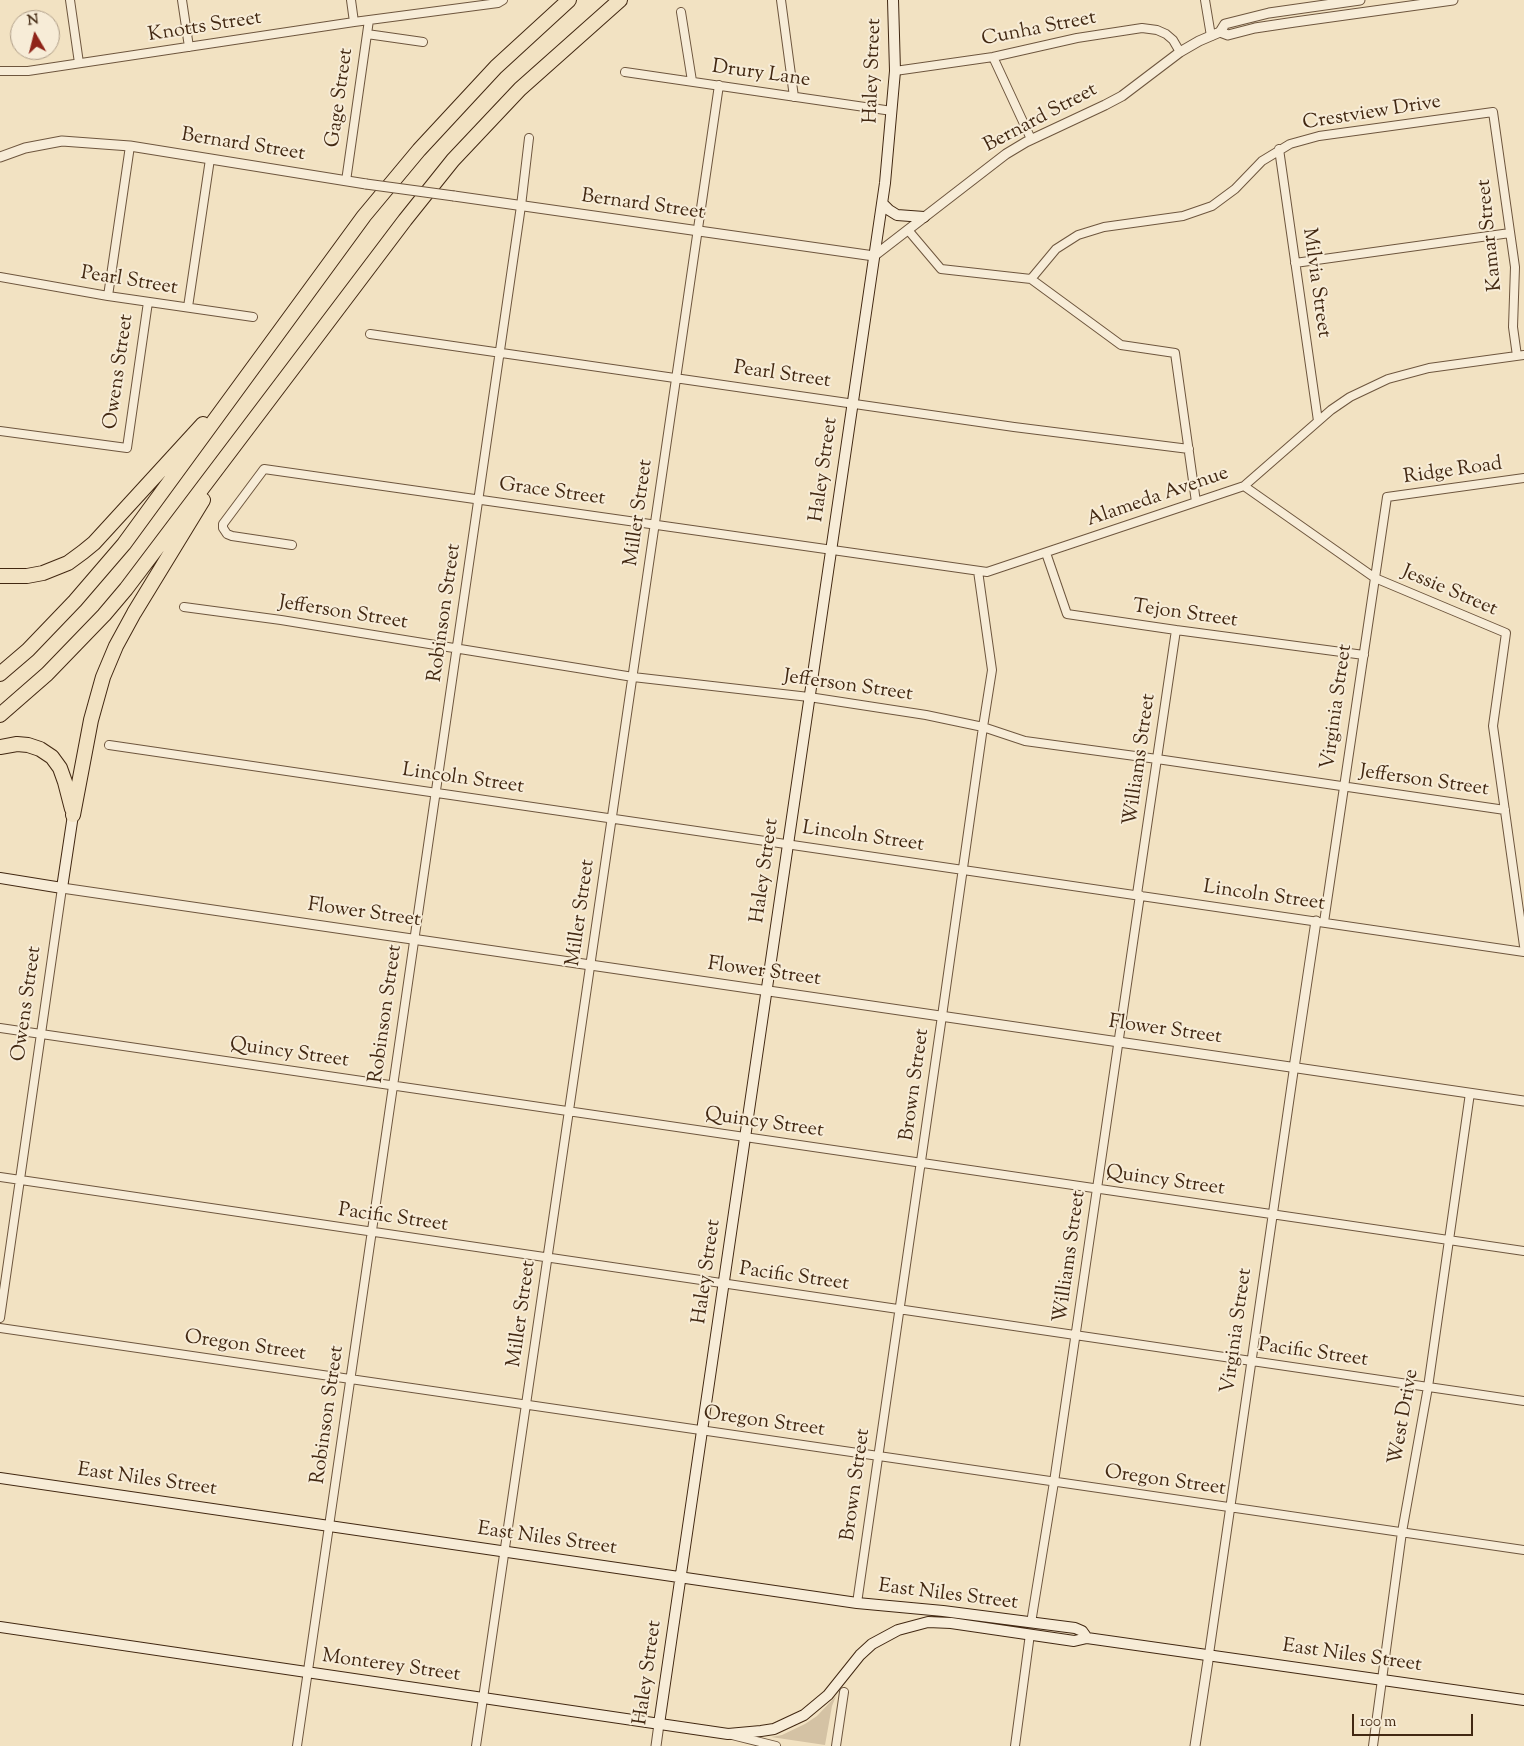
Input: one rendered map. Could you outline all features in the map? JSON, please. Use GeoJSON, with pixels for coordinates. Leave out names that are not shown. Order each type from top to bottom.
{"type":"FeatureCollection","features":[{"type":"Feature","properties":{"kind":"highway"},"geometry":{"type":"LineString","coordinates":[[0,674],[28,650],[75,601],[124,544],[364,216],[418,150],[496,67],[569,0]]}},
{"type":"Feature","properties":{"kind":"highway"},"geometry":{"type":"LineString","coordinates":[[0,715],[47,674],[104,615],[126,589],[405,220],[453,160],[520,89],[620,0]]}},
{"type":"Feature","properties":{"kind":"highway"},"geometry":{"type":"LineString","coordinates":[[0,576],[27,576],[43,573],[68,563],[83,552],[94,543],[244,379]]}},
{"type":"Feature","properties":{"kind":"highway"},"geometry":{"type":"LineString","coordinates":[[73,814],[91,720],[103,676],[116,646],[134,613],[244,434]]}},
{"type":"Feature","properties":{"kind":"highway"},"geometry":{"type":"LineString","coordinates":[[0,747],[17,744],[28,745],[40,749],[52,757],[60,768],[73,814]]}},
{"type":"Feature","properties":{"kind":"main road","name":"Haley Street"},"geometry":{"type":"LineString","coordinates":[[659,1724],[882,203],[895,71],[893,0]]}},
{"type":"Feature","properties":{"kind":"main road"},"geometry":{"type":"LineString","coordinates":[[882,203],[897,215],[924,217]]}},
{"type":"Feature","properties":{"kind":"main road","name":"Owens Street"},"geometry":{"type":"LineString","coordinates":[[62,888],[73,814]]}},
{"type":"Feature","properties":{"kind":"main road","name":"Flower Street"},"geometry":{"type":"LineString","coordinates":[[0,878],[62,888]]}},
{"type":"Feature","properties":{"kind":"main road","name":"East Niles Street"},"geometry":{"type":"LineString","coordinates":[[0,1478],[857,1603],[944,1611],[1030,1629],[1074,1641],[1087,1638],[1524,1700]]}},
{"type":"Feature","properties":{"kind":"main road","name":"East Niles Street"},"geometry":{"type":"LineString","coordinates":[[728,1734],[774,1729],[804,1715],[828,1695],[860,1655],[872,1644],[913,1624],[937,1621],[1030,1629]]}},
{"type":"Feature","properties":{"kind":"main road","name":"Monterey Street"},"geometry":{"type":"LineString","coordinates":[[0,1627],[728,1734]]}},
{"type":"Feature","properties":{"kind":"street"},"geometry":{"type":"LineString","coordinates":[[70,0],[79,63]]}},
{"type":"Feature","properties":{"kind":"street"},"geometry":{"type":"LineString","coordinates":[[182,0],[189,47]]}},
{"type":"Feature","properties":{"kind":"street","name":"Gage Street"},"geometry":{"type":"LineString","coordinates":[[351,0],[354,22]]}},
{"type":"Feature","properties":{"kind":"street","name":"Knotts Street"},"geometry":{"type":"LineString","coordinates":[[0,71],[28,71],[369,20],[457,4],[498,3],[503,0]]}},
{"type":"Feature","properties":{"kind":"street"},"geometry":{"type":"LineString","coordinates":[[781,0],[794,97]]}},
{"type":"Feature","properties":{"kind":"street"},"geometry":{"type":"LineString","coordinates":[[1205,0],[1215,34]]}},
{"type":"Feature","properties":{"kind":"street","name":"Bernard Street"},"geometry":{"type":"LineString","coordinates":[[0,157],[25,148],[62,141],[130,146],[366,184],[874,256],[1006,154],[1032,139],[1122,96],[1180,52],[1215,34],[1225,24],[1248,17],[1360,0]]}},
{"type":"Feature","properties":{"kind":"street","name":"Bernard Street"},"geometry":{"type":"LineString","coordinates":[[1215,34],[1228,35],[1255,28],[1453,0]]}},
{"type":"Feature","properties":{"kind":"street"},"geometry":{"type":"LineString","coordinates":[[681,12],[692,81]]}},
{"type":"Feature","properties":{"kind":"street","name":"Gage Street"},"geometry":{"type":"LineString","coordinates":[[346,181],[369,20]]}},
{"type":"Feature","properties":{"kind":"street","name":"Cunha Street"},"geometry":{"type":"LineString","coordinates":[[895,71],[993,57],[1077,38],[1147,28],[1166,34],[1173,40],[1180,52]]}},
{"type":"Feature","properties":{"kind":"street"},"geometry":{"type":"LineString","coordinates":[[367,34],[423,42]]}},
{"type":"Feature","properties":{"kind":"street"},"geometry":{"type":"LineString","coordinates":[[993,57],[1032,139]]}},
{"type":"Feature","properties":{"kind":"street","name":"Drury Lane"},"geometry":{"type":"LineString","coordinates":[[625,72],[892,111]]}},
{"type":"Feature","properties":{"kind":"street","name":"Miller Street"},"geometry":{"type":"LineString","coordinates":[[476,1746],[719,85]]}},
{"type":"Feature","properties":{"kind":"street","name":"Crestview Drive"},"geometry":{"type":"LineString","coordinates":[[1031,280],[1056,249],[1078,235],[1104,227],[1183,216],[1212,206],[1235,189],[1262,161],[1279,149],[1304,139],[1493,112]]}},
{"type":"Feature","properties":{"kind":"street","name":"Kamar Street"},"geometry":{"type":"LineString","coordinates":[[1493,112],[1515,267],[1514,327],[1521,355]]}},
{"type":"Feature","properties":{"kind":"street","name":"Robinson Street"},"geometry":{"type":"LineString","coordinates":[[297,1746],[530,138]]}},
{"type":"Feature","properties":{"kind":"street"},"geometry":{"type":"LineString","coordinates":[[108,296],[130,146]]}},
{"type":"Feature","properties":{"kind":"street","name":"Milvia Street"},"geometry":{"type":"LineString","coordinates":[[1279,149],[1318,421]]}},
{"type":"Feature","properties":{"kind":"street"},"geometry":{"type":"LineString","coordinates":[[188,308],[210,159]]}},
{"type":"Feature","properties":{"kind":"street"},"geometry":{"type":"LineString","coordinates":[[908,230],[941,270],[1031,280],[1121,345],[1175,353],[1196,502]]}},
{"type":"Feature","properties":{"kind":"street"},"geometry":{"type":"LineString","coordinates":[[1296,263],[1510,233]]}},
{"type":"Feature","properties":{"kind":"street","name":"Pearl Street"},"geometry":{"type":"LineString","coordinates":[[0,277],[108,296],[254,317]]}},
{"type":"Feature","properties":{"kind":"street","name":"Owens Street"},"geometry":{"type":"LineString","coordinates":[[0,431],[127,448],[148,302]]}},
{"type":"Feature","properties":{"kind":"street","name":"Pearl Street"},"geometry":{"type":"LineString","coordinates":[[370,334],[1014,427],[1189,449]]}},
{"type":"Feature","properties":{"kind":"street","name":"Alameda Avenue"},"geometry":{"type":"LineString","coordinates":[[978,571],[987,572],[1244,486],[1318,421],[1350,397],[1370,386],[1397,376],[1429,368],[1521,355]]}},
{"type":"Feature","properties":{"kind":"street","name":"Grace Street"},"geometry":{"type":"LineString","coordinates":[[292,546],[232,536],[227,534],[223,528],[223,524],[264,469],[978,571]]}},
{"type":"Feature","properties":{"kind":"street","name":"Ridge Road"},"geometry":{"type":"LineString","coordinates":[[1387,497],[1524,478]]}},
{"type":"Feature","properties":{"kind":"street","name":"Jessie Street"},"geometry":{"type":"LineString","coordinates":[[1244,486],[1375,578],[1506,634],[1493,726],[1524,946]]}},
{"type":"Feature","properties":{"kind":"street","name":"Virginia Street"},"geometry":{"type":"LineString","coordinates":[[1195,1746],[1294,1068],[1344,786],[1387,497]]}},
{"type":"Feature","properties":{"kind":"street","name":"Tejon Street"},"geometry":{"type":"LineString","coordinates":[[1046,553],[1067,614],[1364,654]]}},
{"type":"Feature","properties":{"kind":"street","name":"Brown Street"},"geometry":{"type":"LineString","coordinates":[[857,1603],[982,727],[992,670],[978,571]]}},
{"type":"Feature","properties":{"kind":"street","name":"Jefferson Street"},"geometry":{"type":"LineString","coordinates":[[184,607],[457,648],[633,677],[809,697],[926,715],[982,727],[1025,741],[1505,810]]}},
{"type":"Feature","properties":{"kind":"street","name":"Williams Street"},"geometry":{"type":"LineString","coordinates":[[1015,1746],[1030,1629],[1076,1336],[1176,630]]}},
{"type":"Feature","properties":{"kind":"street","name":"Lincoln Street"},"geometry":{"type":"LineString","coordinates":[[109,745],[1524,952]]}},
{"type":"Feature","properties":{"kind":"street","name":"Owens Street"},"geometry":{"type":"LineString","coordinates":[[0,1318],[62,888]]}},
{"type":"Feature","properties":{"kind":"street","name":"Flower Street"},"geometry":{"type":"LineString","coordinates":[[62,888],[1524,1101]]}},
{"type":"Feature","properties":{"kind":"street","name":"Quincy Street"},"geometry":{"type":"LineString","coordinates":[[0,1028],[1524,1251]]}},
{"type":"Feature","properties":{"kind":"street","name":"West Drive"},"geometry":{"type":"LineString","coordinates":[[1373,1746],[1402,1532],[1428,1387],[1470,1093]]}},
{"type":"Feature","properties":{"kind":"street","name":"Pacific Street"},"geometry":{"type":"LineString","coordinates":[[0,1177],[1524,1401]]}},
{"type":"Feature","properties":{"kind":"street","name":"Oregon Street"},"geometry":{"type":"LineString","coordinates":[[0,1328],[1524,1550]]}},
{"type":"Feature","properties":{"kind":"street"},"geometry":{"type":"LineString","coordinates":[[836,1746],[844,1692]]}},
{"type":"Feature","properties":{"kind":"street","name":"Haley Street"},"geometry":{"type":"LineString","coordinates":[[656,1746],[659,1724]]}},
{"type":"Feature","properties":{"kind":"street","name":"Monterey Street"},"geometry":{"type":"LineString","coordinates":[[728,1734],[776,1746]]}},
{"type":"Feature","properties":{"kind":"shaded area"},"geometry":{"type":"Polygon","coordinates":[[[836,1696],[832,1706],[825,1745],[771,1737],[782,1735],[805,1724],[817,1716],[836,1696]]]}}]}
